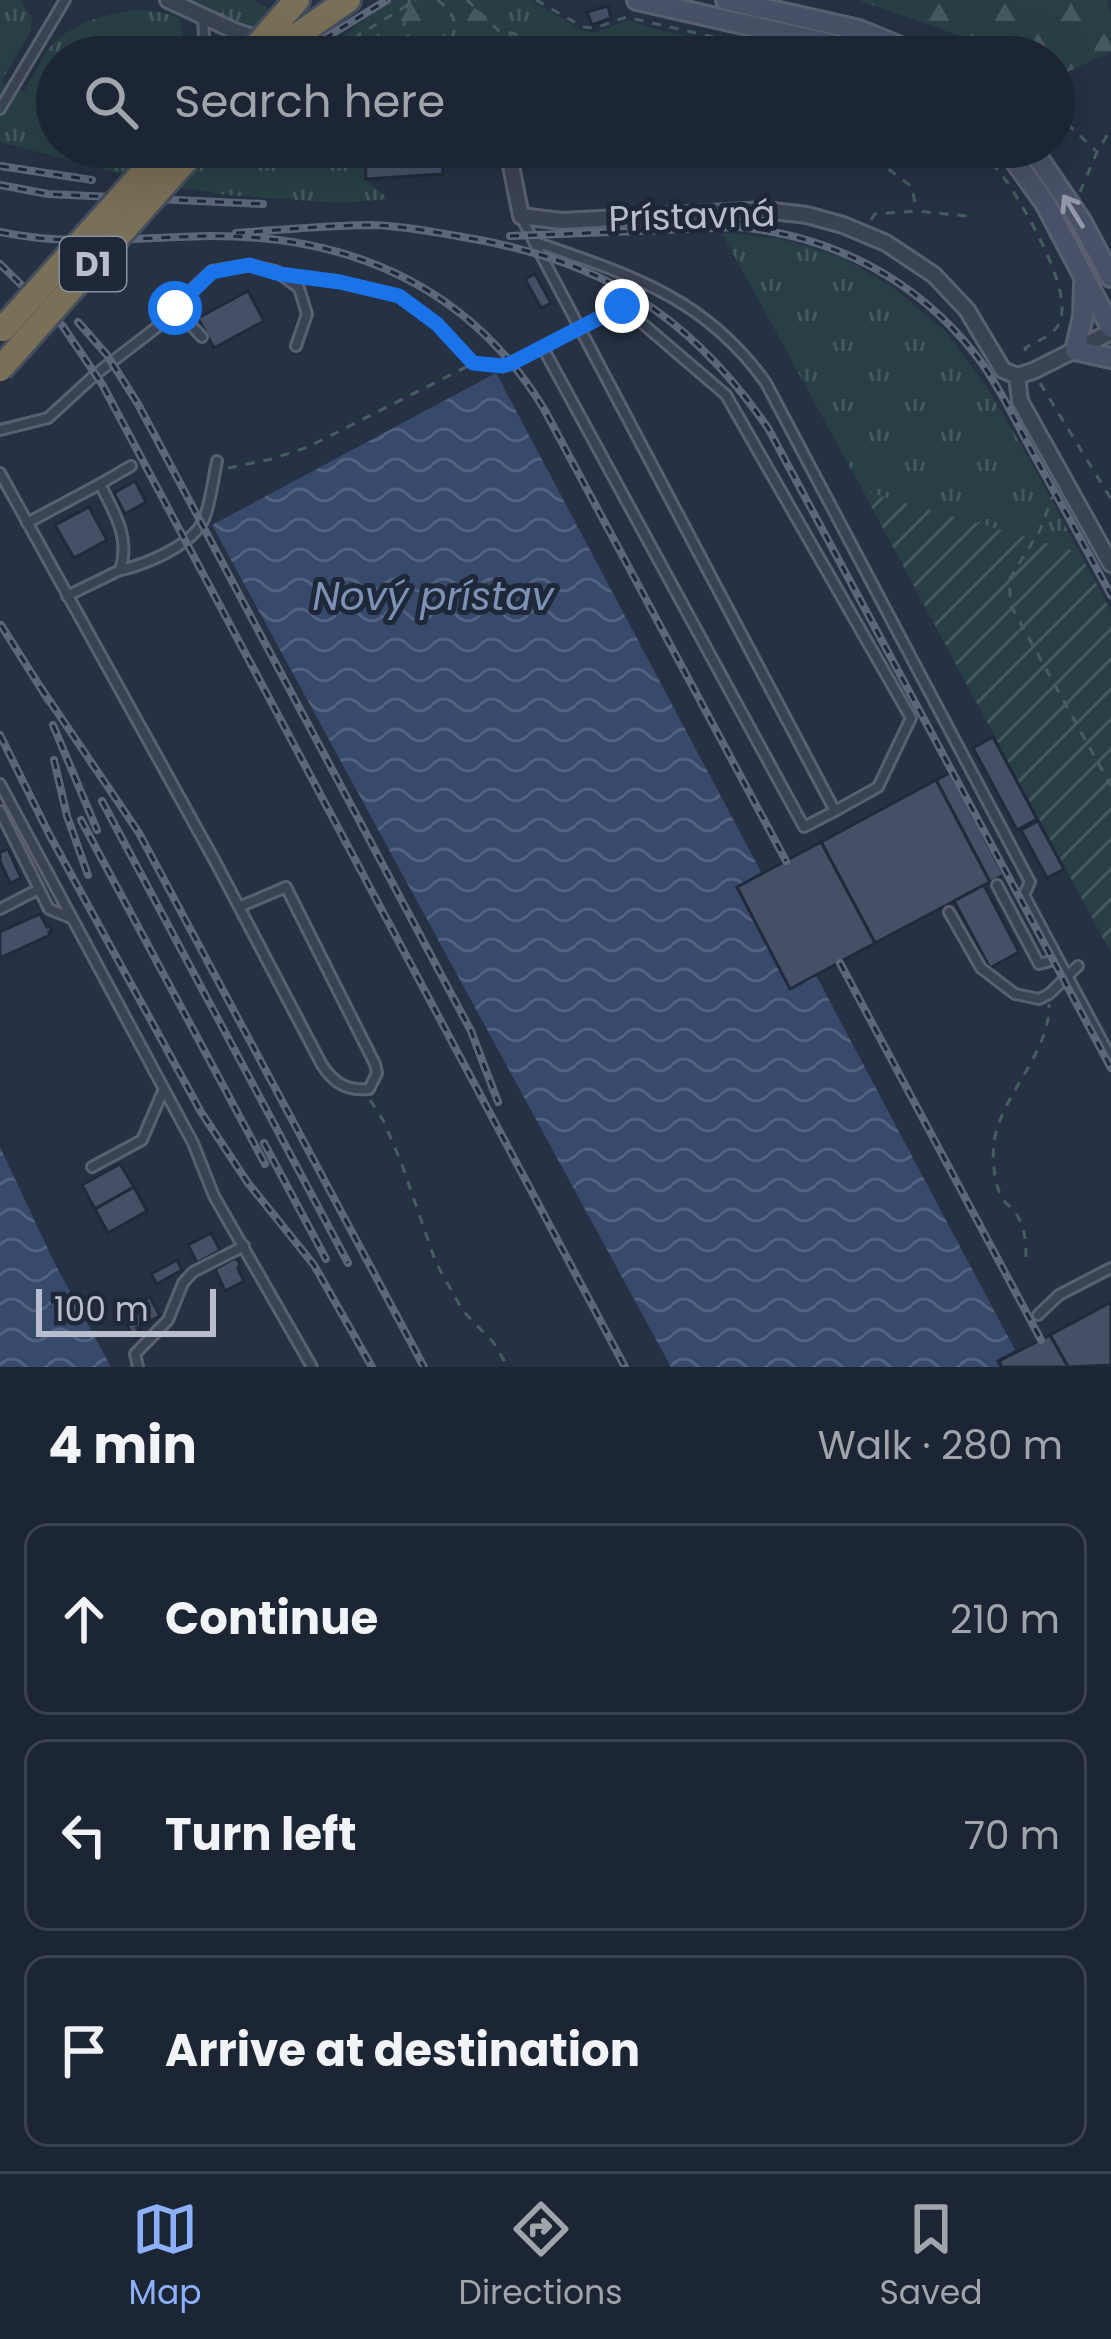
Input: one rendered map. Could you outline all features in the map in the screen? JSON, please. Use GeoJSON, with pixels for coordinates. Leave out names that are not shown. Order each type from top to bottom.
{"type":"FeatureCollection","features":[{"type":"Feature","properties":{"kind":"highway"},"geometry":{"type":"LineString","coordinates":[[266,36],[298,0]]}},
{"type":"Feature","properties":{"kind":"highway"},"geometry":{"type":"LineString","coordinates":[[296,36],[329,0]]}},
{"type":"Feature","properties":{"kind":"highway"},"geometry":{"type":"LineString","coordinates":[[296,36],[348,0]]}},
{"type":"Feature","properties":{"kind":"highway","name":"D1"},"geometry":{"type":"LineString","coordinates":[[2,330],[147,168]]}},
{"type":"Feature","properties":{"kind":"highway","name":"D1"},"geometry":{"type":"LineString","coordinates":[[0,369],[179,168]]}},
{"type":"Feature","properties":{"kind":"main road"},"geometry":{"type":"LineString","coordinates":[[637,0],[798,36]]}},
{"type":"Feature","properties":{"kind":"main road"},"geometry":{"type":"LineString","coordinates":[[726,0],[874,36]]}},
{"type":"Feature","properties":{"kind":"main road"},"geometry":{"type":"LineString","coordinates":[[1020,168],[1045,203],[1111,330]]}},
{"type":"Feature","properties":{"kind":"main road"},"geometry":{"type":"LineString","coordinates":[[1045,168],[1111,277]]}},
{"type":"Feature","properties":{"kind":"main road"},"geometry":{"type":"LineString","coordinates":[[1084,279],[1083,316],[1075,350],[1111,358]]}},
{"type":"Feature","properties":{"kind":"street"},"geometry":{"type":"LineString","coordinates":[[168,0],[252,36]]}},
{"type":"Feature","properties":{"kind":"street"},"geometry":{"type":"LineString","coordinates":[[512,168],[521,216]]}},
{"type":"Feature","properties":{"kind":"street","name":"Prístavná"},"geometry":{"type":"LineString","coordinates":[[521,216],[562,221],[764,210],[807,215],[863,232],[903,253],[949,289],[987,339],[1003,370],[1017,376],[1020,401],[1111,564]]}},
{"type":"Feature","properties":{"kind":"street"},"geometry":{"type":"LineString","coordinates":[[1017,376],[1111,330]]}},
{"type":"Feature","properties":{"kind":"lane"},"geometry":{"type":"LineString","coordinates":[[43,36],[65,0]]}},
{"type":"Feature","properties":{"kind":"lane"},"geometry":{"type":"LineString","coordinates":[[203,16],[204,36]]}},
{"type":"Feature","properties":{"kind":"lane"},"geometry":{"type":"LineString","coordinates":[[0,109],[36,48]]}},
{"type":"Feature","properties":{"kind":"lane"},"geometry":{"type":"LineString","coordinates":[[521,216],[836,811]]}},
{"type":"Feature","properties":{"kind":"lane"},"geometry":{"type":"LineString","coordinates":[[535,242],[633,276],[691,306],[747,356],[766,383],[1030,882],[1024,895],[1111,1058]]}},
{"type":"Feature","properties":{"kind":"lane"},"geometry":{"type":"LineString","coordinates":[[0,430],[48,418],[165,321],[212,272],[249,265],[280,274],[299,288],[307,314],[296,346]]}},
{"type":"Feature","properties":{"kind":"lane"},"geometry":{"type":"LineString","coordinates":[[543,348],[804,827],[878,787],[911,718],[726,394],[622,306],[581,328]]}},
{"type":"Feature","properties":{"kind":"lane"},"geometry":{"type":"LineString","coordinates":[[175,308],[202,338]]}},
{"type":"Feature","properties":{"kind":"lane"},"geometry":{"type":"LineString","coordinates":[[27,523],[131,466]]}},
{"type":"Feature","properties":{"kind":"lane"},"geometry":{"type":"LineString","coordinates":[[67,596],[120,570],[144,565],[193,535],[202,524],[216,466]]}},
{"type":"Feature","properties":{"kind":"lane"},"geometry":{"type":"LineString","coordinates":[[0,473],[322,1065],[342,1086],[369,1089],[377,1073],[375,1064],[286,887],[239,908]]}},
{"type":"Feature","properties":{"kind":"lane"},"geometry":{"type":"LineString","coordinates":[[100,484],[122,526],[120,570]]}},
{"type":"Feature","properties":{"kind":"lane"},"geometry":{"type":"LineString","coordinates":[[0,784],[193,1144],[214,1196],[312,1367]]}},
{"type":"Feature","properties":{"kind":"lane"},"geometry":{"type":"LineString","coordinates":[[0,811],[49,909],[72,918]]}},
{"type":"Feature","properties":{"kind":"lane"},"geometry":{"type":"LineString","coordinates":[[997,885],[1040,964],[1058,958]]}},
{"type":"Feature","properties":{"kind":"lane"},"geometry":{"type":"LineString","coordinates":[[0,909],[39,890]]}},
{"type":"Feature","properties":{"kind":"lane"},"geometry":{"type":"LineString","coordinates":[[950,912],[980,968],[1015,994],[1039,999],[1078,966]]}},
{"type":"Feature","properties":{"kind":"lane"},"geometry":{"type":"LineString","coordinates":[[92,1167],[142,1140],[164,1089]]}},
{"type":"Feature","properties":{"kind":"lane"},"geometry":{"type":"LineString","coordinates":[[138,1367],[135,1354],[168,1320],[184,1282],[193,1272],[244,1246]]}},
{"type":"Feature","properties":{"kind":"lane"},"geometry":{"type":"LineString","coordinates":[[1038,1315],[1059,1295],[1111,1268]]}},
{"type":"Feature","properties":{"kind":"path"},"geometry":{"type":"LineString","coordinates":[[408,36],[405,12],[413,0]]}},
{"type":"Feature","properties":{"kind":"path"},"geometry":{"type":"LineString","coordinates":[[355,36],[413,0]]}},
{"type":"Feature","properties":{"kind":"path"},"geometry":{"type":"LineString","coordinates":[[437,0],[452,14],[453,36]]}},
{"type":"Feature","properties":{"kind":"path"},"geometry":{"type":"LineString","coordinates":[[467,0],[498,30],[523,36]]}},
{"type":"Feature","properties":{"kind":"path"},"geometry":{"type":"LineString","coordinates":[[536,0],[583,27],[595,28],[626,17],[709,36]]}},
{"type":"Feature","properties":{"kind":"path"},"geometry":{"type":"LineString","coordinates":[[1072,207],[1111,129]]}},
{"type":"Feature","properties":{"kind":"path"},"geometry":{"type":"LineString","coordinates":[[1075,131],[1097,152]]}},
{"type":"Feature","properties":{"kind":"path"},"geometry":{"type":"LineString","coordinates":[[887,168],[912,187],[916,211]]}},
{"type":"Feature","properties":{"kind":"path"},"geometry":{"type":"LineString","coordinates":[[996,168],[1035,229],[1060,291],[1060,323],[1052,333],[1024,348],[1033,371],[1111,499]]}},
{"type":"Feature","properties":{"kind":"path"},"geometry":{"type":"LineString","coordinates":[[863,232],[875,214],[916,211],[968,216]]}},
{"type":"Feature","properties":{"kind":"path"},"geometry":{"type":"LineString","coordinates":[[280,274],[399,296],[437,324],[473,363]]}},
{"type":"Feature","properties":{"kind":"path"},"geometry":{"type":"LineString","coordinates":[[216,466],[272,459],[308,447],[473,363],[503,366],[581,328]]}},
{"type":"Feature","properties":{"kind":"path"},"geometry":{"type":"LineString","coordinates":[[1069,487],[1052,499],[1040,530],[1010,580],[1009,596],[1111,786]]}},
{"type":"Feature","properties":{"kind":"path"},"geometry":{"type":"LineString","coordinates":[[1025,1257],[1018,1214],[1002,1198],[993,1164],[994,1138],[1043,1035],[1049,994]]}},
{"type":"Feature","properties":{"kind":"path"},"geometry":{"type":"LineString","coordinates":[[362,1090],[401,1162],[436,1263],[463,1310],[494,1342],[508,1367]]}},
{"type":"Feature","properties":{"kind":"green space"},"geometry":{"type":"Polygon","coordinates":[[[0,0],[20,0],[32,18],[30,33],[1,82],[24,92],[36,71],[36,152],[0,142],[0,0]]]}},
{"type":"Feature","properties":{"kind":"green space"},"geometry":{"type":"Polygon","coordinates":[[[186,0],[252,0],[330,36],[272,36],[186,0]]]}},
{"type":"Feature","properties":{"kind":"green space"},"geometry":{"type":"Polygon","coordinates":[[[393,0],[464,0],[513,36],[344,36],[393,0]]]}},
{"type":"Feature","properties":{"kind":"green space"},"geometry":{"type":"Polygon","coordinates":[[[464,0],[530,0],[594,33],[629,20],[687,36],[512,36],[464,0]]]}},
{"type":"Feature","properties":{"kind":"green space"},"geometry":{"type":"Polygon","coordinates":[[[858,0],[1107,0],[1111,15],[1111,52],[1075,68],[1075,36],[961,36],[858,0]]]}},
{"type":"Feature","properties":{"kind":"green space"},"geometry":{"type":"Polygon","coordinates":[[[150,11],[180,19],[182,36],[63,36],[115,13],[150,11]]]}},
{"type":"Feature","properties":{"kind":"green space"},"geometry":{"type":"Polygon","coordinates":[[[98,168],[366,168],[366,179],[388,199],[341,203],[227,195],[98,168]]]}},
{"type":"Feature","properties":{"kind":"green space"},"geometry":{"type":"Polygon","coordinates":[[[722,233],[779,238],[842,257],[891,286],[946,332],[984,383],[1079,552],[863,491],[722,233]]]}},
{"type":"Feature","properties":{"kind":"green space"},"geometry":{"type":"Polygon","coordinates":[[[863,491],[1079,552],[1111,611],[1111,953],[863,491]]]}},
{"type":"Feature","properties":{"kind":"water","name":"Nový prístav"},"geometry":{"type":"Polygon","coordinates":[[[496,373],[1015,1350],[996,1360],[999,1367],[671,1367],[212,525],[496,373]]]}},
{"type":"Feature","properties":{"kind":"water"},"geometry":{"type":"Polygon","coordinates":[[[0,1147],[54,1262],[111,1367],[0,1367],[0,1147]]]}},
{"type":"Feature","properties":{"kind":"building"},"geometry":{"type":"Polygon","coordinates":[[[608,6],[611,18],[592,25],[587,12],[608,6]]]}},
{"type":"Feature","properties":{"kind":"building"},"geometry":{"type":"Polygon","coordinates":[[[366,168],[443,168],[443,174],[366,179],[366,168]]]}},
{"type":"Feature","properties":{"kind":"building"},"geometry":{"type":"Polygon","coordinates":[[[535,274],[551,303],[541,308],[525,279],[535,274]]]}},
{"type":"Feature","properties":{"kind":"building"},"geometry":{"type":"Polygon","coordinates":[[[248,291],[264,321],[214,348],[198,318],[248,291]]]}},
{"type":"Feature","properties":{"kind":"building"},"geometry":{"type":"Polygon","coordinates":[[[135,481],[146,502],[125,514],[114,493],[135,481]]]}},
{"type":"Feature","properties":{"kind":"building"},"geometry":{"type":"Polygon","coordinates":[[[89,507],[107,540],[74,558],[55,525],[89,507]]]}},
{"type":"Feature","properties":{"kind":"building"},"geometry":{"type":"Polygon","coordinates":[[[993,737],[1037,819],[1017,830],[973,748],[993,737]]]}},
{"type":"Feature","properties":{"kind":"building"},"geometry":{"type":"Polygon","coordinates":[[[950,773],[1004,875],[990,882],[936,780],[950,773]]]}},
{"type":"Feature","properties":{"kind":"building"},"geometry":{"type":"Polygon","coordinates":[[[936,780],[990,882],[875,943],[821,842],[936,780]]]}},
{"type":"Feature","properties":{"kind":"building"},"geometry":{"type":"Polygon","coordinates":[[[1038,821],[1064,869],[1047,878],[1021,830],[1038,821]]]}},
{"type":"Feature","properties":{"kind":"building"},"geometry":{"type":"Polygon","coordinates":[[[821,842],[875,943],[790,989],[737,887],[821,842]]]}},
{"type":"Feature","properties":{"kind":"building"},"geometry":{"type":"Polygon","coordinates":[[[8,849],[21,878],[10,883],[0,861],[0,852],[8,849]]]}},
{"type":"Feature","properties":{"kind":"building"},"geometry":{"type":"Polygon","coordinates":[[[984,885],[1019,952],[990,968],[954,901],[984,885]]]}},
{"type":"Feature","properties":{"kind":"building"},"geometry":{"type":"Polygon","coordinates":[[[40,914],[50,935],[0,958],[0,932],[40,914]]]}},
{"type":"Feature","properties":{"kind":"building"},"geometry":{"type":"Polygon","coordinates":[[[120,1164],[134,1187],[95,1209],[82,1185],[120,1164]]]}},
{"type":"Feature","properties":{"kind":"building"},"geometry":{"type":"Polygon","coordinates":[[[134,1187],[147,1211],[108,1233],[95,1209],[134,1187]]]}},
{"type":"Feature","properties":{"kind":"building"},"geometry":{"type":"Polygon","coordinates":[[[211,1233],[220,1250],[197,1263],[188,1245],[211,1233]]]}},
{"type":"Feature","properties":{"kind":"building"},"geometry":{"type":"Polygon","coordinates":[[[235,1258],[244,1281],[225,1291],[215,1269],[235,1258]]]}},
{"type":"Feature","properties":{"kind":"building"},"geometry":{"type":"Polygon","coordinates":[[[177,1260],[182,1270],[157,1284],[151,1274],[177,1260]]]}},
{"type":"Feature","properties":{"kind":"building"},"geometry":{"type":"Polygon","coordinates":[[[150,1297],[160,1316],[132,1334],[129,1317],[142,1311],[138,1303],[150,1297]]]}},
{"type":"Feature","properties":{"kind":"building"},"geometry":{"type":"Polygon","coordinates":[[[1111,1302],[1111,1365],[1068,1367],[1050,1335],[1111,1302]]]}},
{"type":"Feature","properties":{"kind":"building"},"geometry":{"type":"Polygon","coordinates":[[[1050,1335],[1068,1367],[1002,1367],[999,1361],[1050,1335]]]}},
{"type":"Feature","properties":{"kind":"railway"},"geometry":{"type":"LineString","coordinates":[[328,36],[387,0]]}},
{"type":"Feature","properties":{"kind":"railway"},"geometry":{"type":"LineString","coordinates":[[0,166],[92,180]]}},
{"type":"Feature","properties":{"kind":"railway"},"geometry":{"type":"LineString","coordinates":[[0,360],[171,168]]}},
{"type":"Feature","properties":{"kind":"railway"},"geometry":{"type":"LineString","coordinates":[[0,185],[48,194],[263,204]]}},
{"type":"Feature","properties":{"kind":"railway"},"geometry":{"type":"LineString","coordinates":[[236,233],[374,225],[507,246],[553,259],[635,296],[705,352],[768,428],[1111,1068]]}},
{"type":"Feature","properties":{"kind":"railway"},"geometry":{"type":"LineString","coordinates":[[510,236],[739,227],[839,251],[899,283],[952,327],[975,354],[1111,595]]}},
{"type":"Feature","properties":{"kind":"railway"},"geometry":{"type":"LineString","coordinates":[[0,232],[78,240],[262,238],[311,245],[402,276],[443,300],[514,366],[544,409],[786,861]]}},
{"type":"Feature","properties":{"kind":"railway"},"geometry":{"type":"LineString","coordinates":[[0,264],[62,325],[102,384],[625,1367]]}},
{"type":"Feature","properties":{"kind":"railway"},"geometry":{"type":"LineString","coordinates":[[78,322],[107,355],[138,404],[471,1031],[498,1102]]}},
{"type":"Feature","properties":{"kind":"railway"},"geometry":{"type":"LineString","coordinates":[[1,625],[49,701]]}},
{"type":"Feature","properties":{"kind":"railway"},"geometry":{"type":"LineString","coordinates":[[41,688],[139,833],[424,1367]]}},
{"type":"Feature","properties":{"kind":"railway"},"geometry":{"type":"LineString","coordinates":[[53,725],[97,830]]}},
{"type":"Feature","properties":{"kind":"railway"},"geometry":{"type":"LineString","coordinates":[[0,735],[201,1112],[248,1183],[314,1265],[372,1367]]}},
{"type":"Feature","properties":{"kind":"railway"},"geometry":{"type":"LineString","coordinates":[[54,760],[88,875]]}},
{"type":"Feature","properties":{"kind":"railway"},"geometry":{"type":"LineString","coordinates":[[102,801],[348,1263]]}},
{"type":"Feature","properties":{"kind":"railway"},"geometry":{"type":"LineString","coordinates":[[81,820],[265,1164]]}},
{"type":"Feature","properties":{"kind":"railway"},"geometry":{"type":"LineString","coordinates":[[840,963],[1041,1340]]}},
{"type":"Feature","properties":{"kind":"railway"},"geometry":{"type":"LineString","coordinates":[[264,1143],[326,1259]]}},
{"type":"Feature","properties":{"kind":"route"},"geometry":{"type":"LineString","coordinates":[[175,308],[212,272],[249,265],[399,296],[437,324],[473,363],[503,366],[622,306]]}}]}
